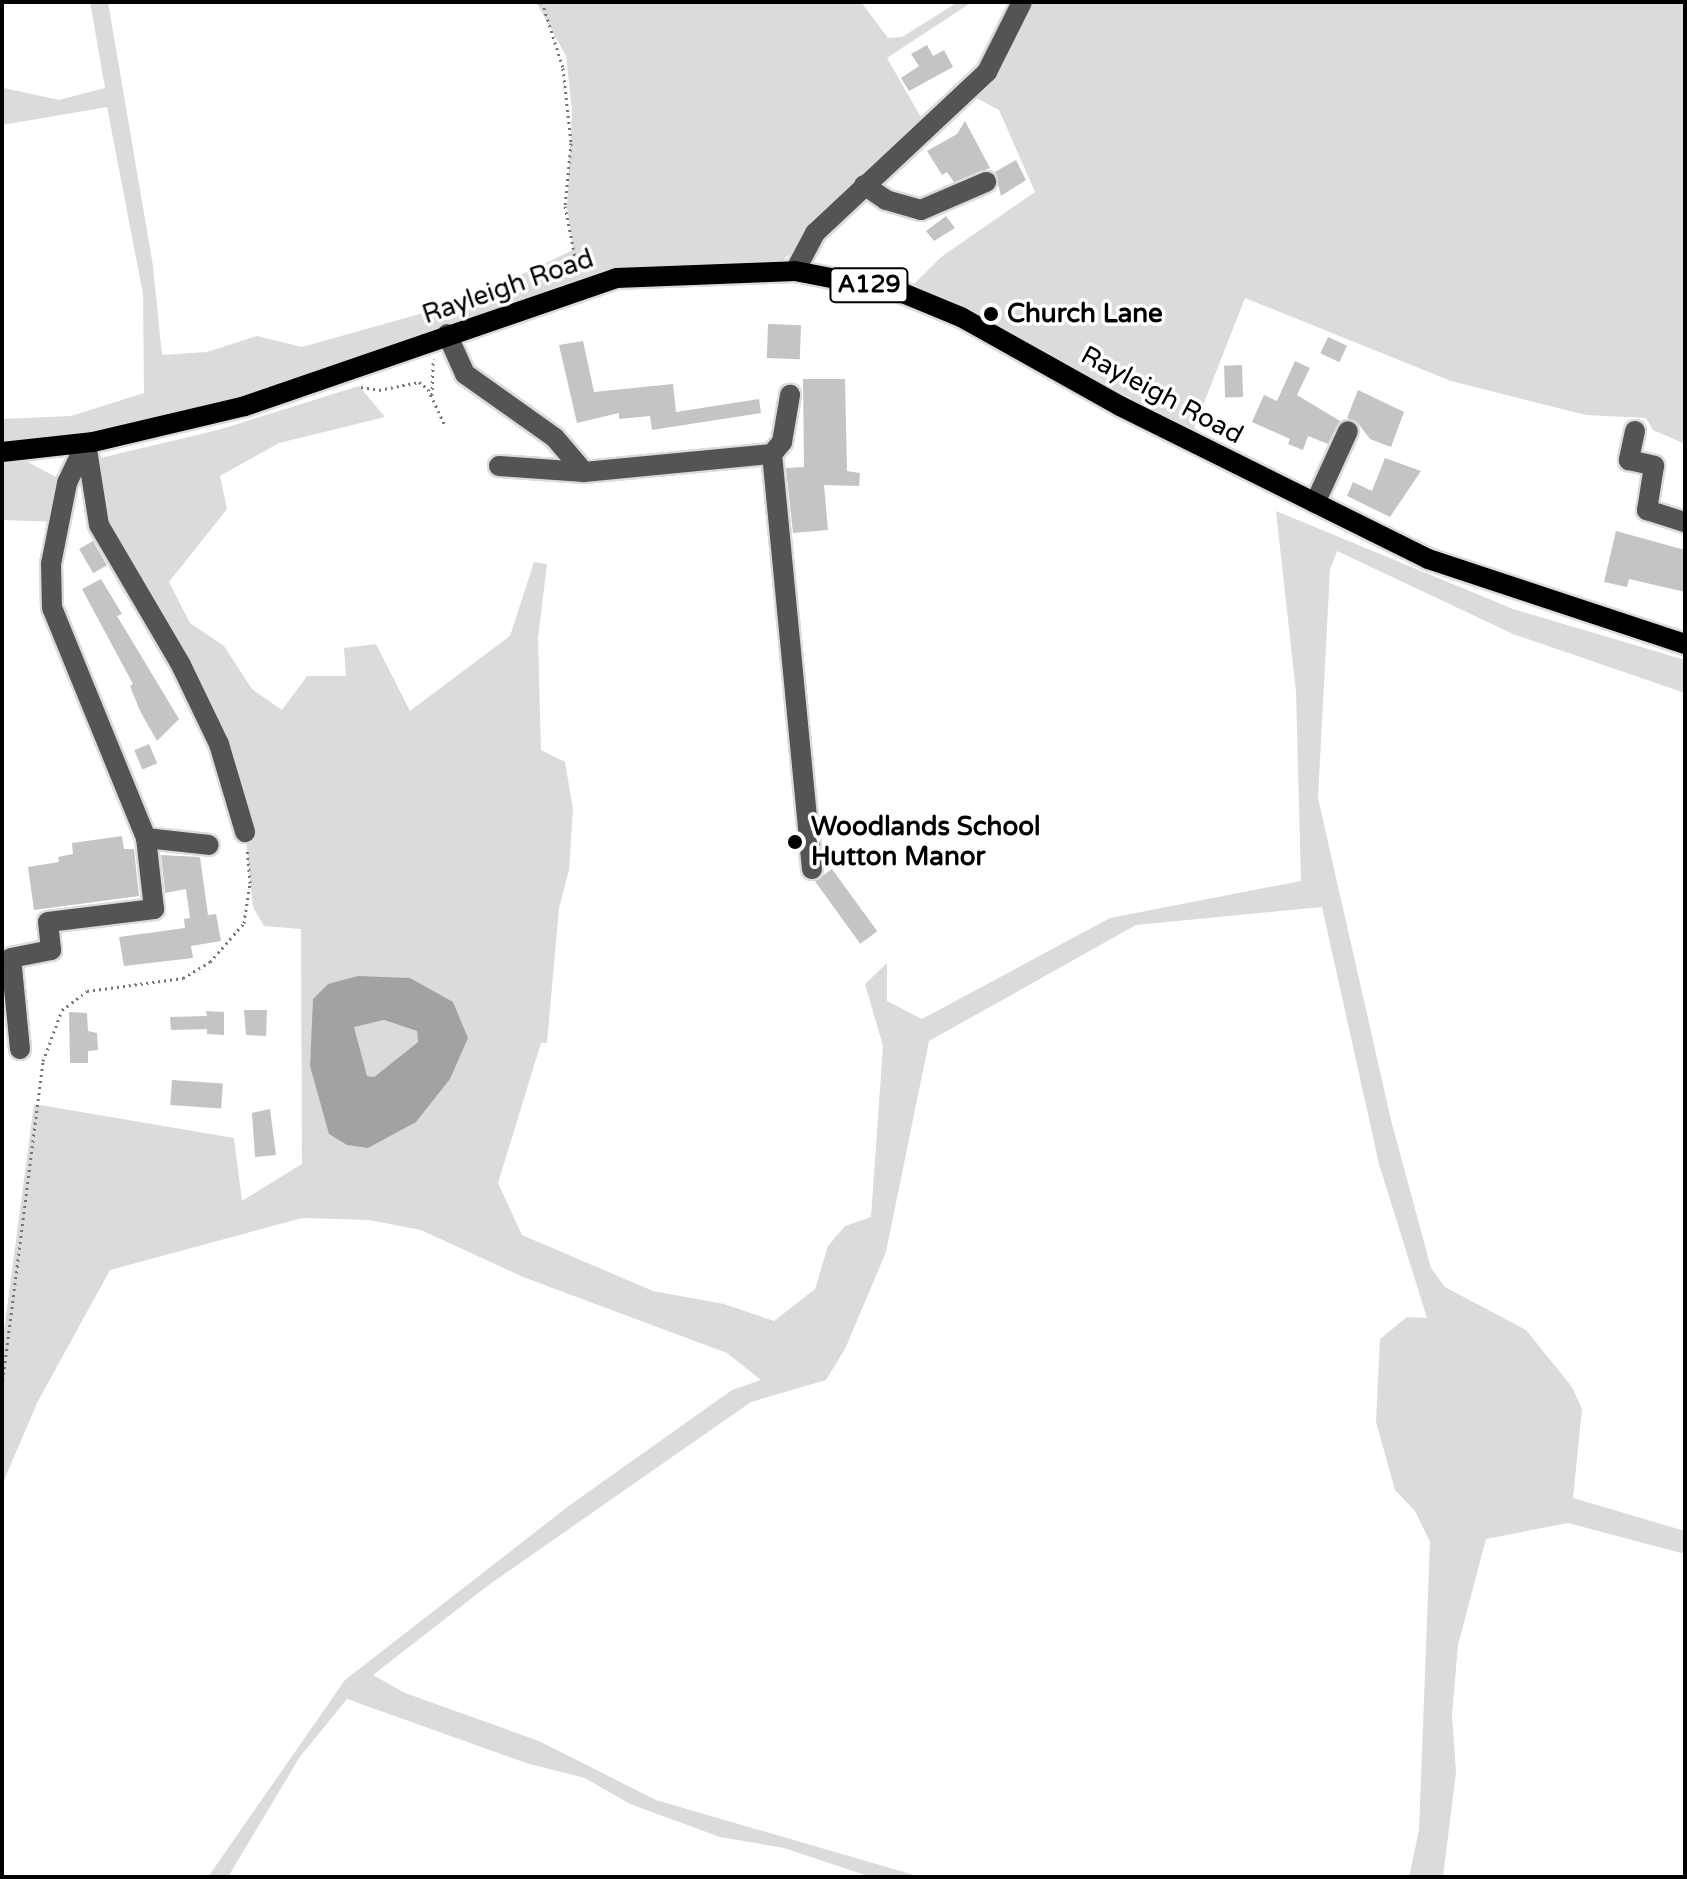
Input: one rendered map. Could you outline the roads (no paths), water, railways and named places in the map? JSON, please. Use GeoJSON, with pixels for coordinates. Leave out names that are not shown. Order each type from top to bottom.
{"type":"FeatureCollection","features":[{"type":"Feature","properties":{"kind":"main road","name":"Rayleigh Road"},"geometry":{"type":"LineString","coordinates":[[2,452],[86,443],[161,428],[331,378],[580,287],[616,278],[719,270],[795,271],[898,291],[961,317],[1120,406],[1428,559],[1685,644]]}},
{"type":"Feature","properties":{"kind":"street"},"geometry":{"type":"LineString","coordinates":[[795,271],[815,233],[987,72],[1022,2]]}},
{"type":"Feature","properties":{"kind":"street"},"geometry":{"type":"LineString","coordinates":[[864,185],[886,200],[921,210],[986,182]]}},
{"type":"Feature","properties":{"kind":"street"},"geometry":{"type":"LineString","coordinates":[[447,334],[465,374],[555,438],[584,472]]}},
{"type":"Feature","properties":{"kind":"street"},"geometry":{"type":"LineString","coordinates":[[499,466],[584,472],[772,454],[782,442],[790,395]]}},
{"type":"Feature","properties":{"kind":"street"},"geometry":{"type":"LineString","coordinates":[[1315,503],[1348,431]]}},
{"type":"Feature","properties":{"kind":"street"},"geometry":{"type":"LineString","coordinates":[[1635,431],[1629,460],[1654,466],[1647,510],[1685,522]]}},
{"type":"Feature","properties":{"kind":"street"},"geometry":{"type":"LineString","coordinates":[[86,443],[99,525],[181,665],[219,744],[245,832]]}},
{"type":"Feature","properties":{"kind":"street"},"geometry":{"type":"LineString","coordinates":[[20,1049],[11,958],[51,950],[48,922],[154,909],[146,838],[52,608],[51,564],[67,483],[86,443]]}},
{"type":"Feature","properties":{"kind":"street"},"geometry":{"type":"LineString","coordinates":[[772,454],[812,869]]}},
{"type":"Feature","properties":{"kind":"street"},"geometry":{"type":"LineString","coordinates":[[146,838],[209,845]]}},
{"type":"Feature","properties":{"kind":"place","name":"Church Lane"},"geometry":{"type":"Point","coordinates":[991,314]}},
{"type":"Feature","properties":{"kind":"place","name":"Woodlands School Hutton Manor"},"geometry":{"type":"Point","coordinates":[795,842]}}]}
